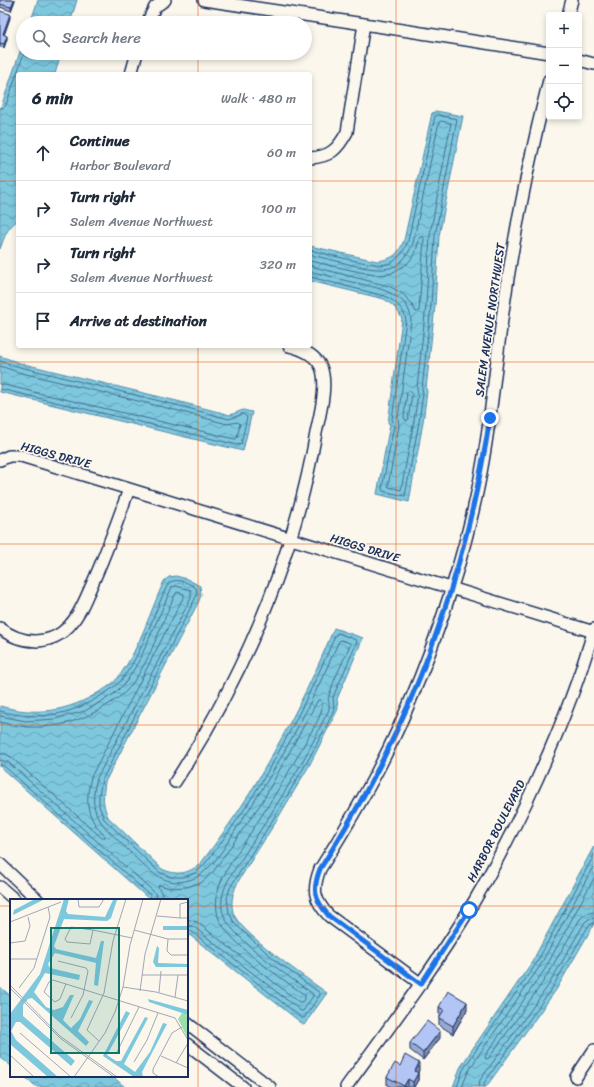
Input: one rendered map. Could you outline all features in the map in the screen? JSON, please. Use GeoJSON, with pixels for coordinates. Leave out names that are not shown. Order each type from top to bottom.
{"type":"FeatureCollection","features":[{"type":"Feature","properties":{"kind":"street"},"geometry":{"type":"LineString","coordinates":[[150,16],[155,7],[165,0]]}},
{"type":"Feature","properties":{"kind":"street"},"geometry":{"type":"LineString","coordinates":[[204,0],[311,16]]}},
{"type":"Feature","properties":{"kind":"street"},"geometry":{"type":"LineString","coordinates":[[569,12],[572,0]]}},
{"type":"Feature","properties":{"kind":"street"},"geometry":{"type":"LineString","coordinates":[[312,16],[546,53]]}},
{"type":"Feature","properties":{"kind":"street"},"geometry":{"type":"LineString","coordinates":[[312,158],[320,157],[332,152],[341,144],[347,132],[364,24]]}},
{"type":"Feature","properties":{"kind":"street"},"geometry":{"type":"LineString","coordinates":[[132,72],[135,60]]}},
{"type":"Feature","properties":{"kind":"street"},"geometry":{"type":"LineString","coordinates":[[582,61],[594,64]]}},
{"type":"Feature","properties":{"kind":"street","name":"SALEM AVENUE NORTHWEST"},"geometry":{"type":"LineString","coordinates":[[421,984],[329,916],[320,906],[316,894],[315,882],[320,869],[370,785],[396,733],[420,679],[452,588],[472,514],[484,456],[513,243],[525,180],[548,84]]}},
{"type":"Feature","properties":{"kind":"street"},"geometry":{"type":"LineString","coordinates":[[175,782],[213,720],[236,676],[275,585],[302,500],[322,403],[324,378],[320,366],[312,356],[297,348]]}},
{"type":"Feature","properties":{"kind":"street","name":"HIGGS DRIVE"},"geometry":{"type":"LineString","coordinates":[[0,460],[9,456],[21,456],[594,631]]}},
{"type":"Feature","properties":{"kind":"street"},"geometry":{"type":"LineString","coordinates":[[0,628],[9,635],[21,640],[33,642],[46,640],[58,635],[68,627],[76,617],[100,566],[128,489]]}},
{"type":"Feature","properties":{"kind":"street","name":"HARBOR BOULEVARD"},"geometry":{"type":"LineString","coordinates":[[346,1087],[421,984],[469,910],[512,833],[557,733],[594,631]]}},
{"type":"Feature","properties":{"kind":"street"},"geometry":{"type":"LineString","coordinates":[[0,864],[37,899]]}},
{"type":"Feature","properties":{"kind":"street"},"geometry":{"type":"LineString","coordinates":[[0,887],[14,899]]}},
{"type":"Feature","properties":{"kind":"street"},"geometry":{"type":"LineString","coordinates":[[188,1024],[270,1087]]}},
{"type":"Feature","properties":{"kind":"street"},"geometry":{"type":"LineString","coordinates":[[188,1045],[244,1087]]}},
{"type":"Feature","properties":{"kind":"street"},"geometry":{"type":"LineString","coordinates":[[576,1077],[594,1050]]}},
{"type":"Feature","properties":{"kind":"water"},"geometry":{"type":"Polygon","coordinates":[[[38,0],[77,0],[72,16],[32,16],[38,0]]]}},
{"type":"Feature","properties":{"kind":"water"},"geometry":{"type":"Polygon","coordinates":[[[17,60],[59,60],[56,72],[16,72],[16,222],[8,230],[0,249],[0,110],[17,60]]]}},
{"type":"Feature","properties":{"kind":"water"},"geometry":{"type":"Polygon","coordinates":[[[436,111],[463,116],[439,236],[435,306],[427,391],[409,502],[377,494],[390,424],[388,423],[402,319],[395,308],[384,299],[312,281],[312,246],[377,261],[387,259],[397,253],[404,240],[432,113],[436,111]]]}},
{"type":"Feature","properties":{"kind":"water"},"geometry":{"type":"Polygon","coordinates":[[[0,356],[20,363],[230,415],[243,410],[252,412],[243,451],[0,392],[0,356]]]}},
{"type":"Feature","properties":{"kind":"water"},"geometry":{"type":"Polygon","coordinates":[[[176,576],[187,579],[200,586],[201,595],[105,782],[103,796],[108,817],[162,869],[173,873],[187,872],[201,863],[250,793],[285,733],[316,670],[334,628],[363,638],[337,699],[338,709],[309,766],[239,880],[232,899],[233,912],[237,920],[247,931],[274,954],[327,993],[304,1025],[188,934],[188,899],[149,899],[0,767],[0,706],[26,711],[63,708],[87,699],[108,687],[116,680],[127,664],[144,629],[164,581],[169,577],[176,576]]]}},
{"type":"Feature","properties":{"kind":"water"},"geometry":{"type":"Polygon","coordinates":[[[594,846],[594,924],[556,990],[486,1087],[453,1087],[460,1068],[532,962],[594,846]]]}},
{"type":"Feature","properties":{"kind":"water"},"geometry":{"type":"Polygon","coordinates":[[[0,987],[10,995],[10,1065],[0,1057],[0,987]]]}},
{"type":"Feature","properties":{"kind":"water"},"geometry":{"type":"Polygon","coordinates":[[[24,1077],[113,1077],[125,1087],[37,1087],[24,1077]]]}},
{"type":"Feature","properties":{"kind":"building"},"geometry":{"type":"Polygon","coordinates":[[[0,0],[14,0],[11,7],[0,4],[0,0]]]}},
{"type":"Feature","properties":{"kind":"building"},"geometry":{"type":"Polygon","coordinates":[[[0,11],[10,14],[3,34],[7,36],[4,44],[0,43],[0,11]]]}},
{"type":"Feature","properties":{"kind":"building"},"geometry":{"type":"Polygon","coordinates":[[[448,991],[467,1002],[453,1026],[439,1018],[444,1010],[439,1007],[448,991]]]}},
{"type":"Feature","properties":{"kind":"building"},"geometry":{"type":"Polygon","coordinates":[[[427,1021],[440,1031],[423,1053],[410,1043],[427,1021]]]}},
{"type":"Feature","properties":{"kind":"building"},"geometry":{"type":"Polygon","coordinates":[[[405,1055],[419,1063],[415,1071],[418,1073],[413,1082],[408,1079],[404,1086],[387,1077],[395,1063],[400,1066],[405,1055]]]}},
{"type":"Feature","properties":{"kind":"route"},"geometry":{"type":"LineString","coordinates":[[469,910],[421,984],[329,916],[320,906],[316,894],[315,882],[320,869],[370,785],[396,733],[420,679],[458,570],[472,514],[490,418]]}}]}
